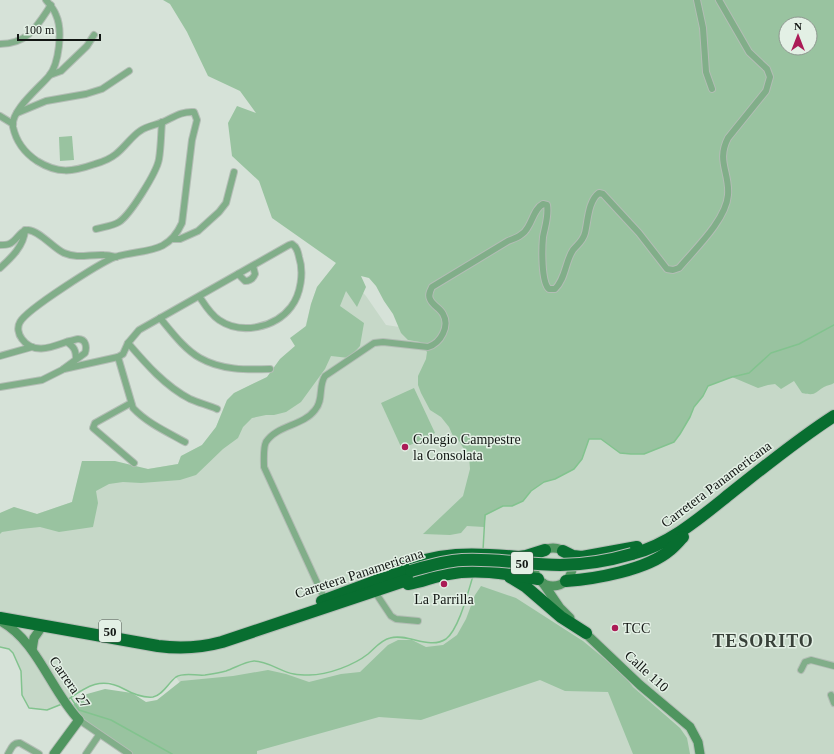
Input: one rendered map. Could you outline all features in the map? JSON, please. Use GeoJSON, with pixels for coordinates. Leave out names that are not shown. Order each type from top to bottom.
{"type":"FeatureCollection","features":[{"type":"Feature","properties":{"kind":"highway","name":"Carretera Panamericana"},"geometry":{"type":"LineString","coordinates":[[0,611],[170,642],[189,642],[203,641],[220,637],[325,600],[414,574],[474,567],[566,572],[609,568],[632,558],[676,534],[713,508],[801,439],[834,416]]}},
{"type":"Feature","properties":{"kind":"highway","name":"Carretera Panamericana"},"geometry":{"type":"LineString","coordinates":[[632,558],[655,552],[683,537],[834,423]]}},
{"type":"Feature","properties":{"kind":"highway"},"geometry":{"type":"LineString","coordinates":[[566,582],[611,575],[647,563],[669,551],[683,537]]}},
{"type":"Feature","properties":{"kind":"highway"},"geometry":{"type":"LineString","coordinates":[[563,551],[573,556],[582,557],[656,545]]}},
{"type":"Feature","properties":{"kind":"highway"},"geometry":{"type":"LineString","coordinates":[[376,586],[403,567],[425,560],[445,556],[472,554],[491,554],[519,557],[545,550]]}},
{"type":"Feature","properties":{"kind":"highway"},"geometry":{"type":"LineString","coordinates":[[391,585],[415,583],[447,574],[463,572],[500,573],[540,581]]}},
{"type":"Feature","properties":{"kind":"highway"},"geometry":{"type":"LineString","coordinates":[[500,573],[524,586],[561,617],[586,633]]}},
{"type":"Feature","properties":{"kind":"highway","name":"Carretera Panamericana"},"geometry":{"type":"LineString","coordinates":[[0,618],[158,646],[193,648],[222,642],[376,586],[391,585],[414,574]]}},
{"type":"Feature","properties":{"kind":"main road"},"geometry":{"type":"LineString","coordinates":[[565,614],[560,594],[562,586],[566,582],[571,573],[572,563],[563,551],[554,548],[545,550],[540,554],[534,563],[534,569],[540,581],[546,585],[554,586],[566,582]]}},
{"type":"Feature","properties":{"kind":"main road","name":"Calle 110"},"geometry":{"type":"LineString","coordinates":[[540,581],[565,614],[640,685],[690,727],[698,742],[700,754]]}},
{"type":"Feature","properties":{"kind":"main road","name":"Carrera 27"},"geometry":{"type":"LineString","coordinates":[[0,621],[14,632],[32,650],[59,695],[79,720]]}},
{"type":"Feature","properties":{"kind":"main road","name":"Carrera 27"},"geometry":{"type":"LineString","coordinates":[[32,650],[34,638],[43,625]]}},
{"type":"Feature","properties":{"kind":"main road"},"geometry":{"type":"LineString","coordinates":[[54,754],[79,720]]}},
{"type":"Feature","properties":{"kind":"street"},"geometry":{"type":"LineString","coordinates":[[697,0],[703,28],[706,72],[712,89]]}},
{"type":"Feature","properties":{"kind":"street"},"geometry":{"type":"LineString","coordinates":[[325,600],[264,467],[266,443],[274,435],[286,427],[307,418],[314,412],[319,404],[322,380],[325,376],[374,343],[384,342],[428,347],[434,345],[442,336],[446,322],[442,313],[430,300],[429,291],[432,287],[508,241],[520,236],[528,228],[539,206],[544,204],[547,205],[548,210],[543,238],[544,276],[546,286],[549,289],[555,289],[561,283],[572,252],[583,240],[588,215],[596,195],[599,193],[603,194],[639,233],[667,268],[673,270],[679,268],[712,230],[726,204],[728,194],[722,160],[724,145],[766,91],[770,76],[767,69],[749,52],[719,0]]}},
{"type":"Feature","properties":{"kind":"street"},"geometry":{"type":"LineString","coordinates":[[0,44],[8,44],[28,36],[36,28],[48,2]]}},
{"type":"Feature","properties":{"kind":"street"},"geometry":{"type":"LineString","coordinates":[[48,2],[57,16],[59,38],[54,67],[50,75],[22,104],[12,124],[14,134],[20,146],[46,166],[57,170],[80,170],[115,155],[142,130],[179,113],[186,111],[194,112],[197,120],[192,140],[182,223],[173,239]]}},
{"type":"Feature","properties":{"kind":"street"},"geometry":{"type":"LineString","coordinates":[[50,75],[61,70],[87,46],[94,35]]}},
{"type":"Feature","properties":{"kind":"street"},"geometry":{"type":"LineString","coordinates":[[17,113],[46,101],[86,94],[102,89],[129,71]]}},
{"type":"Feature","properties":{"kind":"street"},"geometry":{"type":"LineString","coordinates":[[0,116],[12,124]]}},
{"type":"Feature","properties":{"kind":"street"},"geometry":{"type":"LineString","coordinates":[[96,229],[118,222],[132,209],[159,161],[162,122]]}},
{"type":"Feature","properties":{"kind":"street"},"geometry":{"type":"LineString","coordinates":[[0,387],[42,380],[62,370],[85,353],[86,344],[83,340],[78,339],[50,348],[41,349],[32,347],[24,342],[18,331],[20,322],[25,316],[60,290],[100,265],[116,257],[151,250],[173,239],[180,239],[198,230],[219,212],[226,203],[234,172]]}},
{"type":"Feature","properties":{"kind":"street"},"geometry":{"type":"LineString","coordinates":[[25,230],[35,232],[63,252],[72,256],[82,257],[103,255],[116,257]]}},
{"type":"Feature","properties":{"kind":"street"},"geometry":{"type":"LineString","coordinates":[[0,246],[9,244],[25,230]]}},
{"type":"Feature","properties":{"kind":"street"},"geometry":{"type":"LineString","coordinates":[[0,268],[11,258],[25,239],[25,230]]}},
{"type":"Feature","properties":{"kind":"street"},"geometry":{"type":"LineString","coordinates":[[62,370],[118,357],[123,354],[128,343],[139,330],[289,244],[295,246],[301,262],[302,277],[298,293],[292,307],[279,318],[265,325],[249,328],[232,326],[219,320],[208,310],[199,296]]}},
{"type":"Feature","properties":{"kind":"street"},"geometry":{"type":"LineString","coordinates":[[238,274],[245,281],[249,281],[255,274],[253,266]]}},
{"type":"Feature","properties":{"kind":"street"},"geometry":{"type":"LineString","coordinates":[[160,318],[178,339],[199,358],[222,367],[248,370],[270,369]]}},
{"type":"Feature","properties":{"kind":"street"},"geometry":{"type":"LineString","coordinates":[[67,342],[73,346],[76,352],[76,359]]}},
{"type":"Feature","properties":{"kind":"street"},"geometry":{"type":"LineString","coordinates":[[128,343],[150,368],[168,384],[190,399],[217,409]]}},
{"type":"Feature","properties":{"kind":"street"},"geometry":{"type":"LineString","coordinates":[[0,356],[32,347]]}},
{"type":"Feature","properties":{"kind":"street"},"geometry":{"type":"LineString","coordinates":[[118,357],[133,408],[161,429],[185,442]]}},
{"type":"Feature","properties":{"kind":"street"},"geometry":{"type":"LineString","coordinates":[[131,402],[95,423],[93,428],[134,463]]}},
{"type":"Feature","properties":{"kind":"street"},"geometry":{"type":"LineString","coordinates":[[376,586],[391,616],[396,619],[418,621]]}},
{"type":"Feature","properties":{"kind":"street"},"geometry":{"type":"LineString","coordinates":[[801,670],[805,662],[811,660],[834,666]]}},
{"type":"Feature","properties":{"kind":"street"},"geometry":{"type":"LineString","coordinates":[[830,695],[834,703]]}},
{"type":"Feature","properties":{"kind":"street","name":"Carrera 27"},"geometry":{"type":"LineString","coordinates":[[79,720],[129,754]]}},
{"type":"Feature","properties":{"kind":"street"},"geometry":{"type":"LineString","coordinates":[[86,754],[99,735]]}},
{"type":"Feature","properties":{"kind":"street"},"geometry":{"type":"LineString","coordinates":[[8,754],[17,742],[20,742],[39,754]]}},
{"type":"Feature","properties":{"kind":"street"},"geometry":{"type":"LineString","coordinates":[[115,754],[120,748]]}},
{"type":"Feature","properties":{"kind":"shaded area"},"geometry":{"type":"Polygon","coordinates":[[[336,263],[366,296],[386,325],[433,332],[485,515],[503,506],[512,506],[523,501],[531,491],[544,482],[555,479],[582,459],[589,439],[601,439],[620,453],[654,449],[674,442],[708,386],[732,377],[834,325],[834,754],[228,754],[176,677],[155,697],[134,694],[110,682],[96,684],[86,688],[61,705],[47,710],[29,708],[22,695],[21,671],[13,653],[9,649],[0,647],[0,513],[14,507],[37,514],[72,502],[82,461],[148,469],[178,464],[181,456],[202,445],[216,427],[227,400],[234,393],[267,377],[280,359],[302,340],[317,287],[336,263]]]}},
{"type":"Feature","properties":{"kind":"green space"},"geometry":{"type":"Polygon","coordinates":[[[163,0],[834,0],[834,383],[810,394],[802,393],[794,381],[781,389],[775,384],[758,388],[732,377],[708,386],[674,442],[644,454],[631,454],[620,453],[601,439],[589,439],[582,459],[574,469],[555,479],[544,482],[531,491],[523,501],[512,506],[503,506],[486,515],[484,527],[467,526],[461,533],[450,535],[423,534],[463,496],[470,469],[469,457],[441,417],[430,410],[421,393],[418,385],[418,376],[426,359],[427,352],[420,342],[408,340],[401,333],[393,314],[376,286],[369,278],[361,276],[366,287],[357,307],[346,291],[340,306],[364,323],[360,346],[349,358],[331,356],[325,369],[301,402],[286,412],[252,418],[243,427],[238,438],[223,449],[196,475],[180,480],[141,483],[123,482],[109,484],[96,491],[98,503],[93,527],[59,532],[40,527],[2,532],[0,534],[0,513],[14,507],[37,514],[72,502],[82,461],[115,461],[148,469],[178,464],[181,456],[202,445],[216,427],[227,400],[234,393],[267,377],[280,359],[295,346],[290,338],[306,326],[317,287],[336,263],[272,218],[259,181],[232,156],[228,123],[237,106],[256,113],[240,91],[208,76],[187,32],[170,4],[163,0]]]}},
{"type":"Feature","properties":{"kind":"green space"},"geometry":{"type":"Polygon","coordinates":[[[72,136],[74,160],[60,161],[59,137],[72,136]]]}},
{"type":"Feature","properties":{"kind":"green space"},"geometry":{"type":"Polygon","coordinates":[[[414,388],[435,433],[402,449],[381,403],[414,388]]]}},
{"type":"Feature","properties":{"kind":"green space"},"geometry":{"type":"Polygon","coordinates":[[[481,586],[516,598],[583,641],[622,673],[633,687],[680,728],[687,738],[690,754],[633,754],[608,692],[565,691],[540,680],[421,720],[379,717],[257,751],[257,754],[133,754],[69,708],[87,694],[105,689],[132,693],[146,702],[157,700],[181,681],[233,676],[268,670],[286,674],[309,682],[341,674],[360,672],[388,645],[398,640],[412,640],[426,647],[443,645],[457,635],[466,619],[475,595],[481,586]]]}},
{"type":"Feature","properties":{"kind":"waterway"},"geometry":{"type":"LineString","coordinates":[[483,550],[485,515],[503,506],[512,506],[523,501],[531,491],[544,482],[555,479],[574,469],[582,459],[589,439],[601,439],[620,453],[631,454],[644,454],[674,442],[708,386],[732,377],[749,373],[771,353],[799,344],[834,325]]}},
{"type":"Feature","properties":{"kind":"waterway"},"geometry":{"type":"LineString","coordinates":[[67,700],[87,687],[101,683],[116,685],[142,696],[153,697],[160,694],[176,677],[186,674],[205,675],[218,673],[254,661],[259,661],[294,674],[316,675],[340,669],[356,662],[368,654],[381,642],[390,638],[397,637],[433,643],[439,642],[446,639],[455,627],[473,576]]}},
{"type":"Feature","properties":{"kind":"waterway"},"geometry":{"type":"LineString","coordinates":[[0,647],[9,649],[13,653],[21,671],[22,695],[29,708],[47,710],[62,704]]}},
{"type":"Feature","properties":{"kind":"waterway"},"geometry":{"type":"LineString","coordinates":[[71,698],[79,710],[111,720],[172,754]]}},
{"type":"Feature","properties":{"kind":"place","name":"Colegio Campestre la Consolata"},"geometry":{"type":"Point","coordinates":[405,447]}},
{"type":"Feature","properties":{"kind":"place","name":"La Parrilla"},"geometry":{"type":"Point","coordinates":[444,584]}},
{"type":"Feature","properties":{"kind":"place","name":"TCC"},"geometry":{"type":"Point","coordinates":[615,628]}},
{"type":"Feature","properties":{"kind":"district","name":"TESORITO"},"geometry":{"type":"Point","coordinates":[763,641]}}]}
